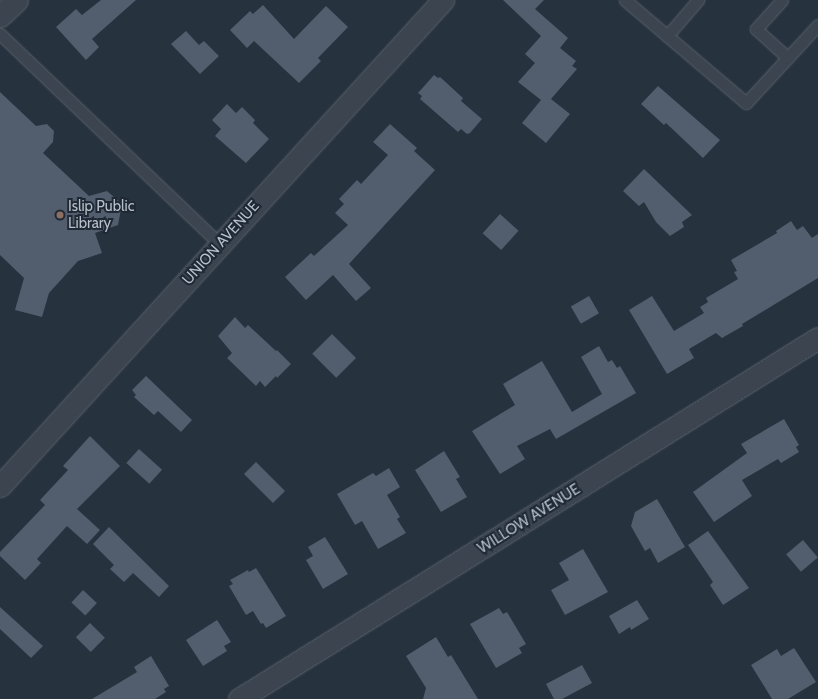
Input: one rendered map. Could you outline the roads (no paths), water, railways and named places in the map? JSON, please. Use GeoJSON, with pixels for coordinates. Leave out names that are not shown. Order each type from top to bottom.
{"type":"FeatureCollection","features":[{"type":"Feature","properties":{"kind":"street"},"geometry":{"type":"LineString","coordinates":[[0,16],[17,0]]}},
{"type":"Feature","properties":{"kind":"street","name":"UNION AVENUE"},"geometry":{"type":"LineString","coordinates":[[0,486],[443,0]]}},
{"type":"Feature","properties":{"kind":"street","name":"WILLOW AVENUE"},"geometry":{"type":"LineString","coordinates":[[240,699],[818,338]]}},
{"type":"Feature","properties":{"kind":"lane"},"geometry":{"type":"LineString","coordinates":[[625,0],[746,103],[818,25]]}},
{"type":"Feature","properties":{"kind":"lane"},"geometry":{"type":"LineString","coordinates":[[667,36],[698,0]]}},
{"type":"Feature","properties":{"kind":"lane"},"geometry":{"type":"LineString","coordinates":[[782,0],[756,29],[788,58]]}},
{"type":"Feature","properties":{"kind":"lane"},"geometry":{"type":"LineString","coordinates":[[0,34],[220,244]]}},
{"type":"Feature","properties":{"kind":"place","name":"Islip Public Library"},"geometry":{"type":"Point","coordinates":[60,215]}}]}
